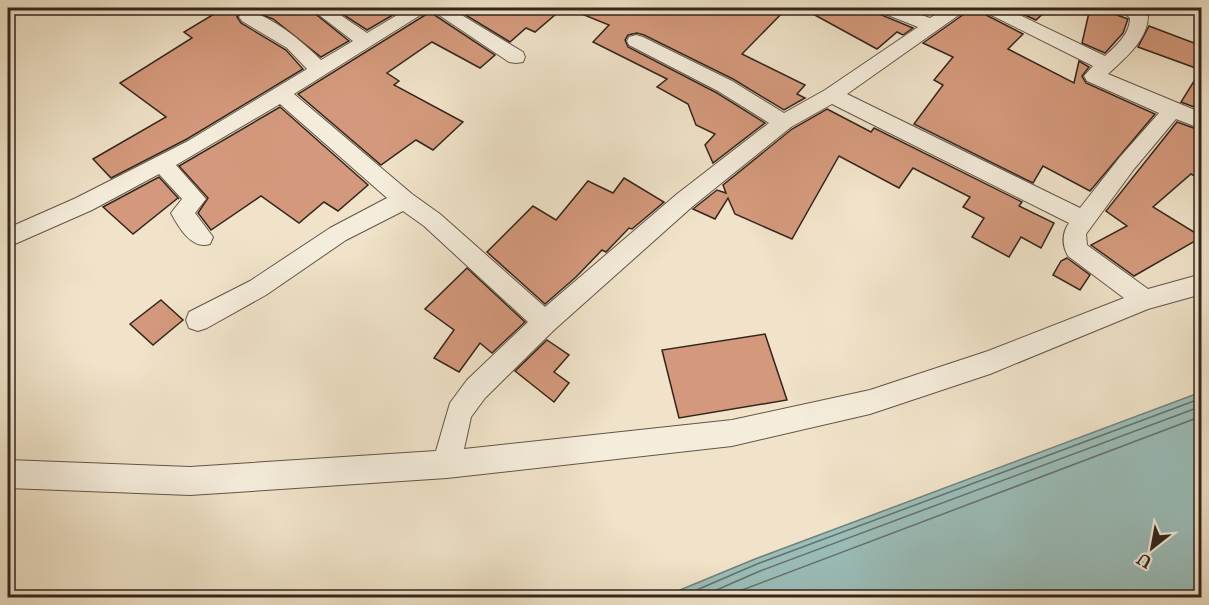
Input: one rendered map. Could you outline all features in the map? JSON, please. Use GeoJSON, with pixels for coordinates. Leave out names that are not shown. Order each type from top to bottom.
{"type":"FeatureCollection","features":[{"type":"Feature","properties":{"kind":"street"},"geometry":{"type":"LineString","coordinates":[[319,8],[366,41]]}},
{"type":"Feature","properties":{"kind":"street"},"geometry":{"type":"LineString","coordinates":[[8,238],[84,204],[195,146],[421,8]]}},
{"type":"Feature","properties":{"kind":"street"},"geometry":{"type":"LineString","coordinates":[[438,8],[516,57]]}},
{"type":"Feature","properties":{"kind":"street"},"geometry":{"type":"LineString","coordinates":[[886,8],[931,25]]}},
{"type":"Feature","properties":{"kind":"street"},"geometry":{"type":"LineString","coordinates":[[447,464],[459,412],[476,389],[545,322],[685,200],[784,122],[832,95],[957,8]]}},
{"type":"Feature","properties":{"kind":"street"},"geometry":{"type":"LineString","coordinates":[[991,8],[1106,64]]}},
{"type":"Feature","properties":{"kind":"street"},"geometry":{"type":"LineString","coordinates":[[1126,8],[1139,16],[1140,22],[1134,36],[1094,76],[1202,122]]}},
{"type":"Feature","properties":{"kind":"street"},"geometry":{"type":"LineString","coordinates":[[248,17],[294,44],[318,70]]}},
{"type":"Feature","properties":{"kind":"street"},"geometry":{"type":"LineString","coordinates":[[636,41],[725,86],[784,122]]}},
{"type":"Feature","properties":{"kind":"street"},"geometry":{"type":"LineString","coordinates":[[280,93],[404,200],[432,220],[545,322]]}},
{"type":"Feature","properties":{"kind":"street"},"geometry":{"type":"LineString","coordinates":[[832,95],[1084,221]]}},
{"type":"Feature","properties":{"kind":"street"},"geometry":{"type":"LineString","coordinates":[[1145,300],[1076,249],[1076,232],[1127,163],[1173,111]]}},
{"type":"Feature","properties":{"kind":"street"},"geometry":{"type":"LineString","coordinates":[[162,164],[195,199],[183,213],[201,237]]}},
{"type":"Feature","properties":{"kind":"street"},"geometry":{"type":"LineString","coordinates":[[198,320],[258,288],[338,234],[404,200]]}},
{"type":"Feature","properties":{"kind":"street"},"geometry":{"type":"LineString","coordinates":[[8,474],[190,481],[447,464],[732,433],[870,402],[990,362],[1145,300],[1202,284]]}},
{"type":"Feature","properties":{"kind":"water"},"geometry":{"type":"Polygon","coordinates":[[[1201,392],[1201,597],[663,597],[755,559],[1201,392]]]}},
{"type":"Feature","properties":{"kind":"building"},"geometry":{"type":"Polygon","coordinates":[[[224,8],[308,8],[349,41],[321,57],[273,19],[251,11],[240,12],[237,17],[241,23],[286,50],[303,69],[187,139],[111,178],[93,159],[166,117],[120,83],[192,38],[184,32],[224,8]]]}},
{"type":"Feature","properties":{"kind":"building"},"geometry":{"type":"Polygon","coordinates":[[[333,8],[405,8],[367,30],[333,8]]]}},
{"type":"Feature","properties":{"kind":"building"},"geometry":{"type":"Polygon","coordinates":[[[454,8],[563,8],[535,32],[526,28],[510,42],[454,8]]]}},
{"type":"Feature","properties":{"kind":"building"},"geometry":{"type":"Polygon","coordinates":[[[567,8],[787,8],[742,54],[805,85],[797,94],[805,98],[784,110],[733,79],[644,35],[637,33],[628,35],[625,40],[628,47],[717,93],[765,123],[713,163],[705,145],[715,134],[696,125],[688,104],[657,87],[667,79],[593,42],[609,25],[567,8]]]}},
{"type":"Feature","properties":{"kind":"building"},"geometry":{"type":"Polygon","coordinates":[[[802,8],[875,8],[879,14],[913,28],[903,35],[897,32],[877,49],[802,8]]]}},
{"type":"Feature","properties":{"kind":"building"},"geometry":{"type":"Polygon","coordinates":[[[968,8],[980,8],[984,14],[1023,34],[1008,49],[1074,83],[1079,61],[1089,67],[1082,76],[1086,83],[1155,114],[1090,191],[1043,166],[1033,183],[914,124],[943,85],[934,80],[953,57],[923,43],[964,14],[968,8]]]}},
{"type":"Feature","properties":{"kind":"building"},"geometry":{"type":"Polygon","coordinates":[[[1009,8],[1049,8],[1036,20],[1009,8]]]}},
{"type":"Feature","properties":{"kind":"building"},"geometry":{"type":"Polygon","coordinates":[[[1090,8],[1098,8],[1128,19],[1123,33],[1105,53],[1082,43],[1090,8]]]}},
{"type":"Feature","properties":{"kind":"building"},"geometry":{"type":"Polygon","coordinates":[[[430,12],[495,55],[480,68],[432,42],[387,73],[399,81],[394,85],[463,122],[433,150],[416,140],[381,165],[298,94],[430,12]]]}},
{"type":"Feature","properties":{"kind":"building"},"geometry":{"type":"Polygon","coordinates":[[[1149,26],[1202,46],[1202,110],[1181,102],[1201,70],[1138,47],[1149,26]]]}},
{"type":"Feature","properties":{"kind":"building"},"geometry":{"type":"Polygon","coordinates":[[[280,107],[368,185],[338,211],[324,202],[299,223],[261,196],[211,230],[198,213],[208,198],[179,166],[280,107]]]}},
{"type":"Feature","properties":{"kind":"building"},"geometry":{"type":"Polygon","coordinates":[[[827,109],[871,132],[874,128],[1022,202],[1019,206],[1054,223],[1041,248],[1021,237],[1009,257],[972,237],[984,218],[963,207],[970,197],[913,168],[899,188],[839,156],[792,239],[735,214],[728,198],[715,219],[693,209],[717,190],[726,193],[723,185],[792,129],[827,109]]]}},
{"type":"Feature","properties":{"kind":"building"},"geometry":{"type":"Polygon","coordinates":[[[1177,122],[1202,131],[1202,180],[1191,174],[1153,207],[1202,237],[1134,276],[1091,245],[1127,226],[1106,211],[1177,122]]]}},
{"type":"Feature","properties":{"kind":"building"},"geometry":{"type":"Polygon","coordinates":[[[159,177],[179,199],[133,234],[103,207],[159,177]]]}},
{"type":"Feature","properties":{"kind":"building"},"geometry":{"type":"Polygon","coordinates":[[[624,178],[664,202],[632,229],[629,228],[606,252],[602,250],[545,304],[487,252],[533,206],[556,220],[588,181],[613,193],[624,178]]]}},
{"type":"Feature","properties":{"kind":"building"},"geometry":{"type":"Polygon","coordinates":[[[1067,258],[1090,275],[1080,290],[1053,275],[1061,261],[1067,258]]]}},
{"type":"Feature","properties":{"kind":"building"},"geometry":{"type":"Polygon","coordinates":[[[467,268],[525,322],[492,353],[480,343],[459,372],[434,358],[454,330],[425,309],[467,268]]]}},
{"type":"Feature","properties":{"kind":"building"},"geometry":{"type":"Polygon","coordinates":[[[161,300],[183,320],[153,345],[130,324],[161,300]]]}},
{"type":"Feature","properties":{"kind":"building"},"geometry":{"type":"Polygon","coordinates":[[[765,334],[787,400],[679,418],[662,350],[765,334]]]}},
{"type":"Feature","properties":{"kind":"building"},"geometry":{"type":"Polygon","coordinates":[[[547,340],[569,355],[554,372],[569,383],[554,402],[515,371],[547,340]]]}}]}
